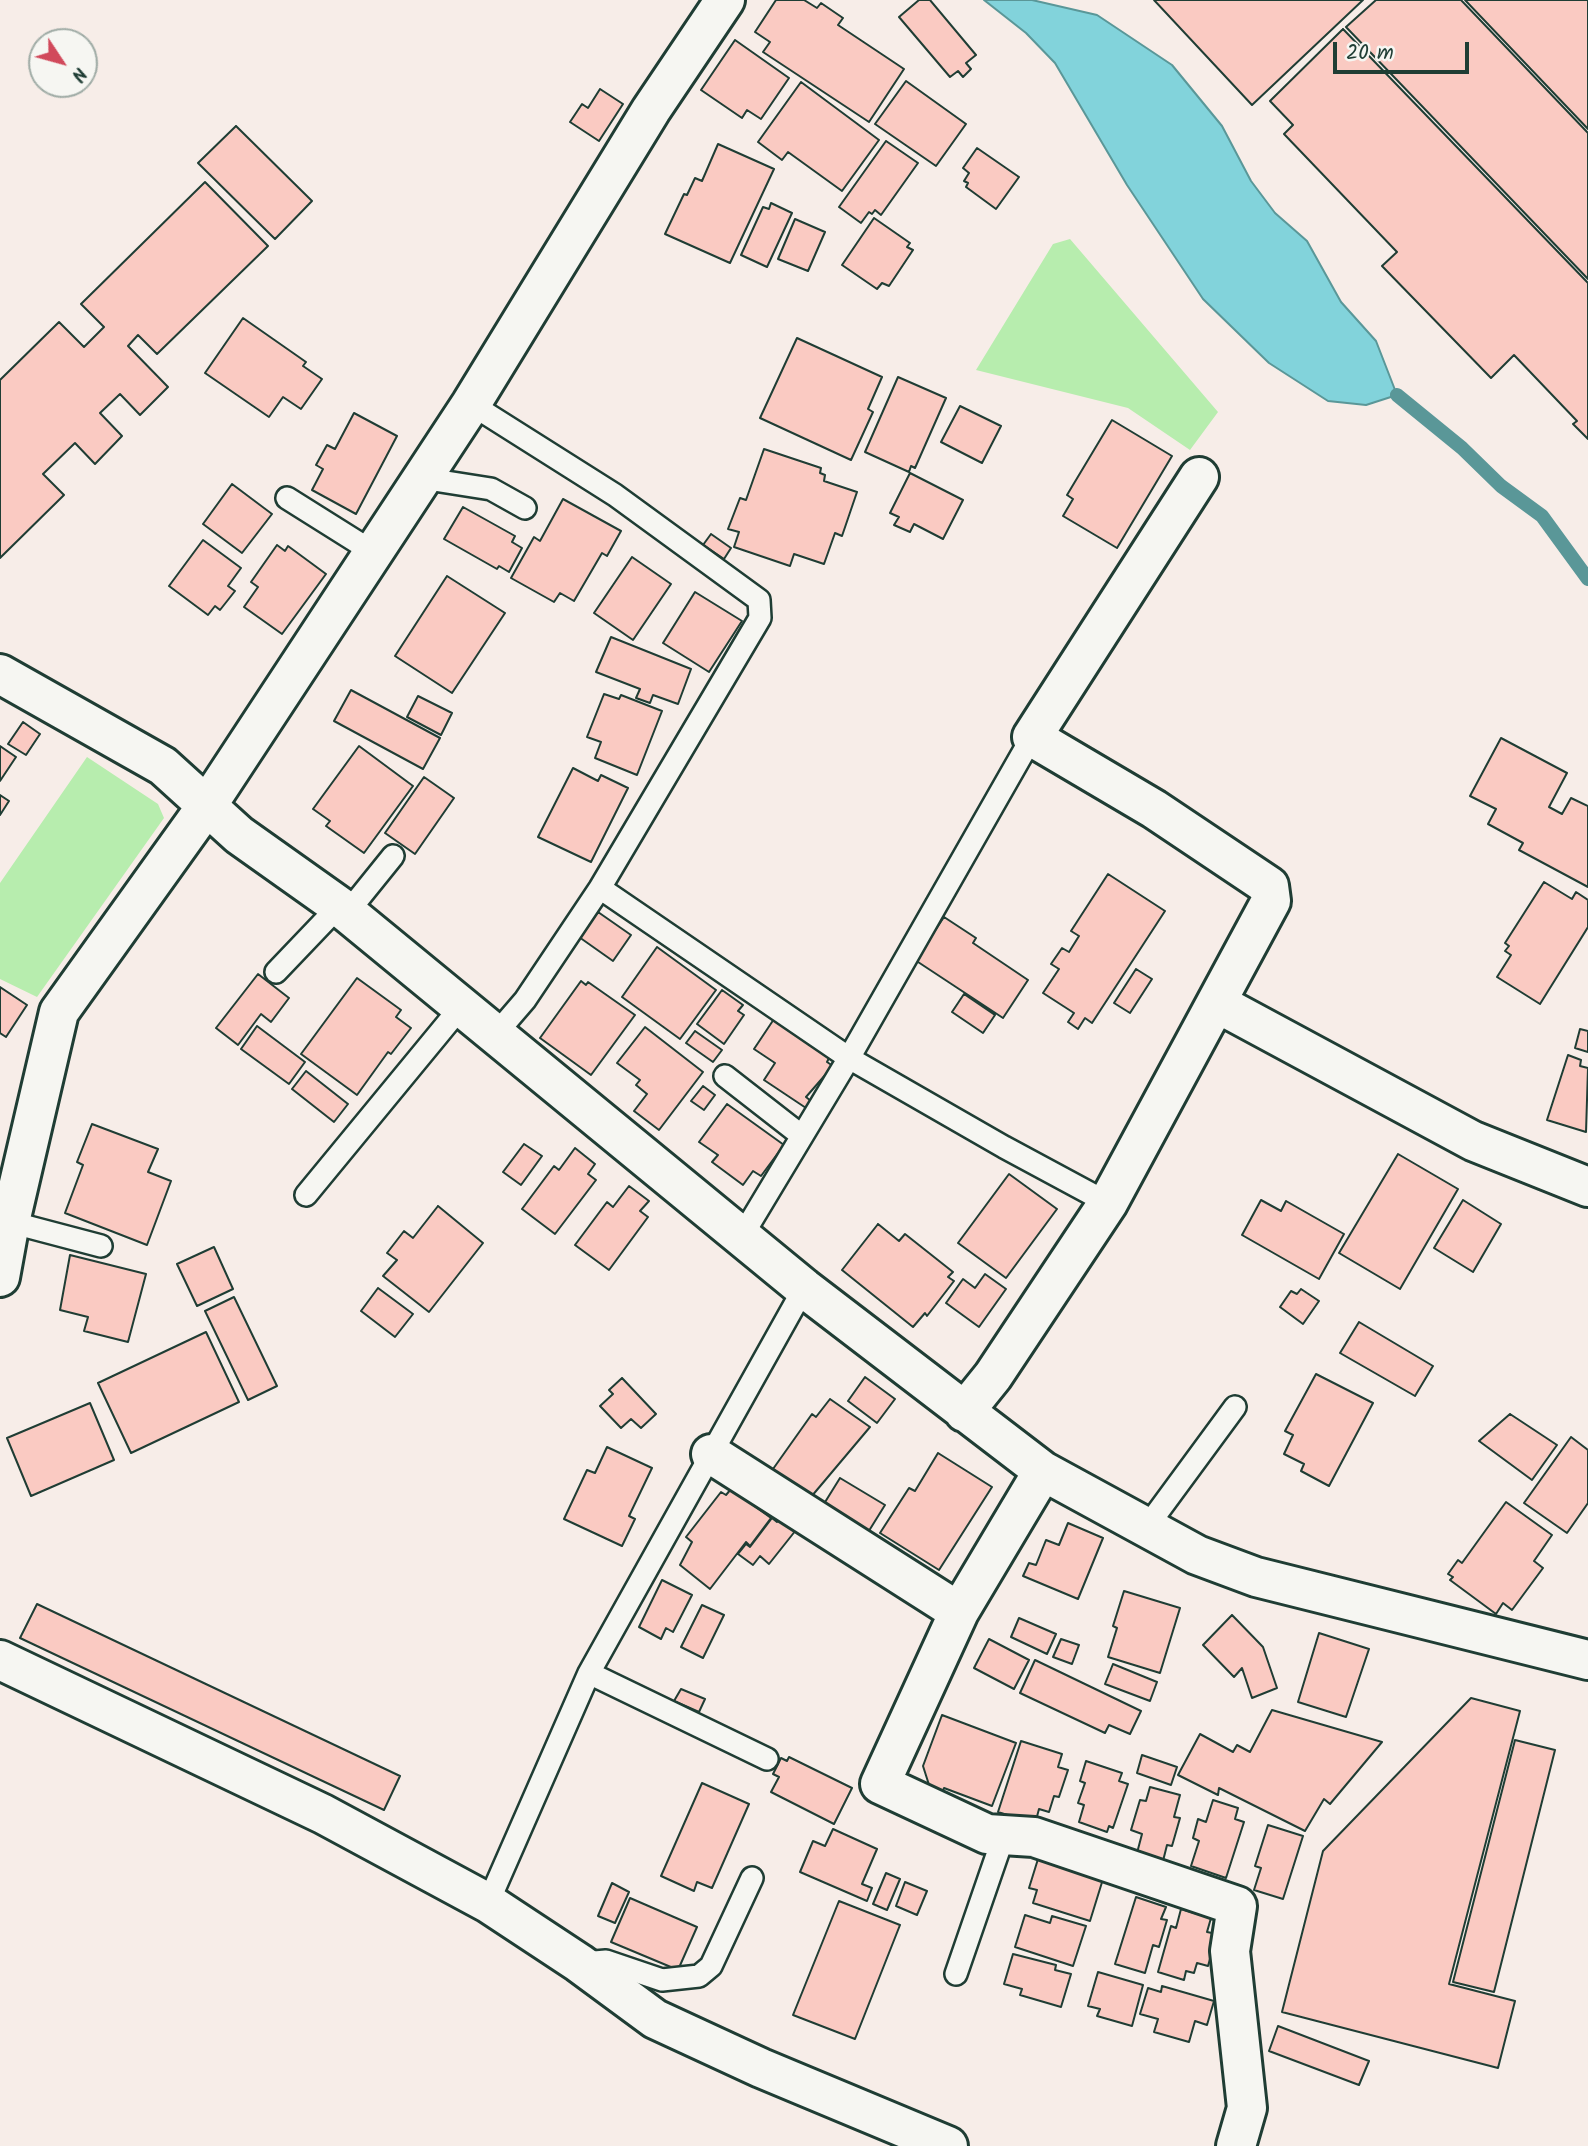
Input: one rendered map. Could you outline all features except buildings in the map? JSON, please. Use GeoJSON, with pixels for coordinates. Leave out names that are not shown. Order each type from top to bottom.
{"type":"FeatureCollection","features":[{"type":"Feature","properties":{"kind":"street"},"geometry":{"type":"LineString","coordinates":[[0,1278],[10,1222],[59,1012],[208,804],[471,404],[651,110],[725,0]]}},
{"type":"Feature","properties":{"kind":"street"},"geometry":{"type":"LineString","coordinates":[[964,1412],[992,1376],[1108,1203],[1271,901],[1269,886],[1154,809],[1032,737],[1199,477]]}},
{"type":"Feature","properties":{"kind":"street"},"geometry":{"type":"LineString","coordinates":[[0,674],[163,766],[208,804],[239,835],[343,910],[494,1037],[804,1287],[1043,1471],[1197,1555],[1256,1577],[1588,1660]]}},
{"type":"Feature","properties":{"kind":"street"},"geometry":{"type":"LineString","coordinates":[[1217,1003],[1474,1141],[1588,1187]]}},
{"type":"Feature","properties":{"kind":"street"},"geometry":{"type":"LineString","coordinates":[[711,1454],[959,1612]]}},
{"type":"Feature","properties":{"kind":"street"},"geometry":{"type":"LineString","coordinates":[[1043,1471],[959,1612],[880,1784],[987,1835],[1034,1837],[1237,1906],[1230,1951],[1247,2108],[1236,2146]]}},
{"type":"Feature","properties":{"kind":"street"},"geometry":{"type":"LineString","coordinates":[[0,1660],[323,1814],[488,1903],[579,1963],[655,2019],[761,2068],[948,2146]]}},
{"type":"Feature","properties":{"kind":"lane"},"geometry":{"type":"LineString","coordinates":[[471,404],[615,495],[759,600],[760,618],[600,888],[525,1000],[494,1037]]}},
{"type":"Feature","properties":{"kind":"lane"},"geometry":{"type":"LineString","coordinates":[[421,478],[491,489],[525,508]]}},
{"type":"Feature","properties":{"kind":"lane"},"geometry":{"type":"LineString","coordinates":[[287,498],[373,552]]}},
{"type":"Feature","properties":{"kind":"lane"},"geometry":{"type":"LineString","coordinates":[[742,1236],[849,1058],[1032,737]]}},
{"type":"Feature","properties":{"kind":"lane"},"geometry":{"type":"LineString","coordinates":[[276,972],[343,910],[393,856]]}},
{"type":"Feature","properties":{"kind":"lane"},"geometry":{"type":"LineString","coordinates":[[600,888],[849,1058],[1108,1203]]}},
{"type":"Feature","properties":{"kind":"lane"},"geometry":{"type":"LineString","coordinates":[[306,1195],[460,1008]]}},
{"type":"Feature","properties":{"kind":"lane"},"geometry":{"type":"LineString","coordinates":[[725,1076],[802,1136]]}},
{"type":"Feature","properties":{"kind":"lane"},"geometry":{"type":"LineString","coordinates":[[10,1222],[101,1246]]}},
{"type":"Feature","properties":{"kind":"lane"},"geometry":{"type":"LineString","coordinates":[[488,1903],[589,1673],[804,1287]]}},
{"type":"Feature","properties":{"kind":"lane"},"geometry":{"type":"LineString","coordinates":[[1146,1528],[1235,1407]]}},
{"type":"Feature","properties":{"kind":"lane"},"geometry":{"type":"LineString","coordinates":[[589,1673],[767,1759]]}},
{"type":"Feature","properties":{"kind":"lane"},"geometry":{"type":"LineString","coordinates":[[956,1974],[1004,1835]]}},
{"type":"Feature","properties":{"kind":"lane"},"geometry":{"type":"LineString","coordinates":[[579,1963],[606,1962],[662,1980],[699,1976],[711,1966],[752,1878]]}},
{"type":"Feature","properties":{"kind":"green space"},"geometry":{"type":"Polygon","coordinates":[[[1070,239],[1218,412],[1190,450],[1128,408],[976,370],[1053,244],[1070,239]]]}},
{"type":"Feature","properties":{"kind":"green space"},"geometry":{"type":"Polygon","coordinates":[[[87,757],[158,804],[164,818],[37,997],[0,979],[0,883],[87,757]]]}},
{"type":"Feature","properties":{"kind":"water"},"geometry":{"type":"Polygon","coordinates":[[[984,0],[1032,0],[1097,15],[1172,65],[1222,126],[1251,181],[1275,213],[1307,241],[1341,302],[1376,341],[1397,395],[1366,405],[1328,401],[1269,363],[1203,299],[1127,185],[1055,63],[1026,33],[984,0]]]}},
{"type":"Feature","properties":{"kind":"waterway"},"geometry":{"type":"LineString","coordinates":[[1397,395],[1462,448],[1501,486],[1542,516],[1588,579]]}}]}
